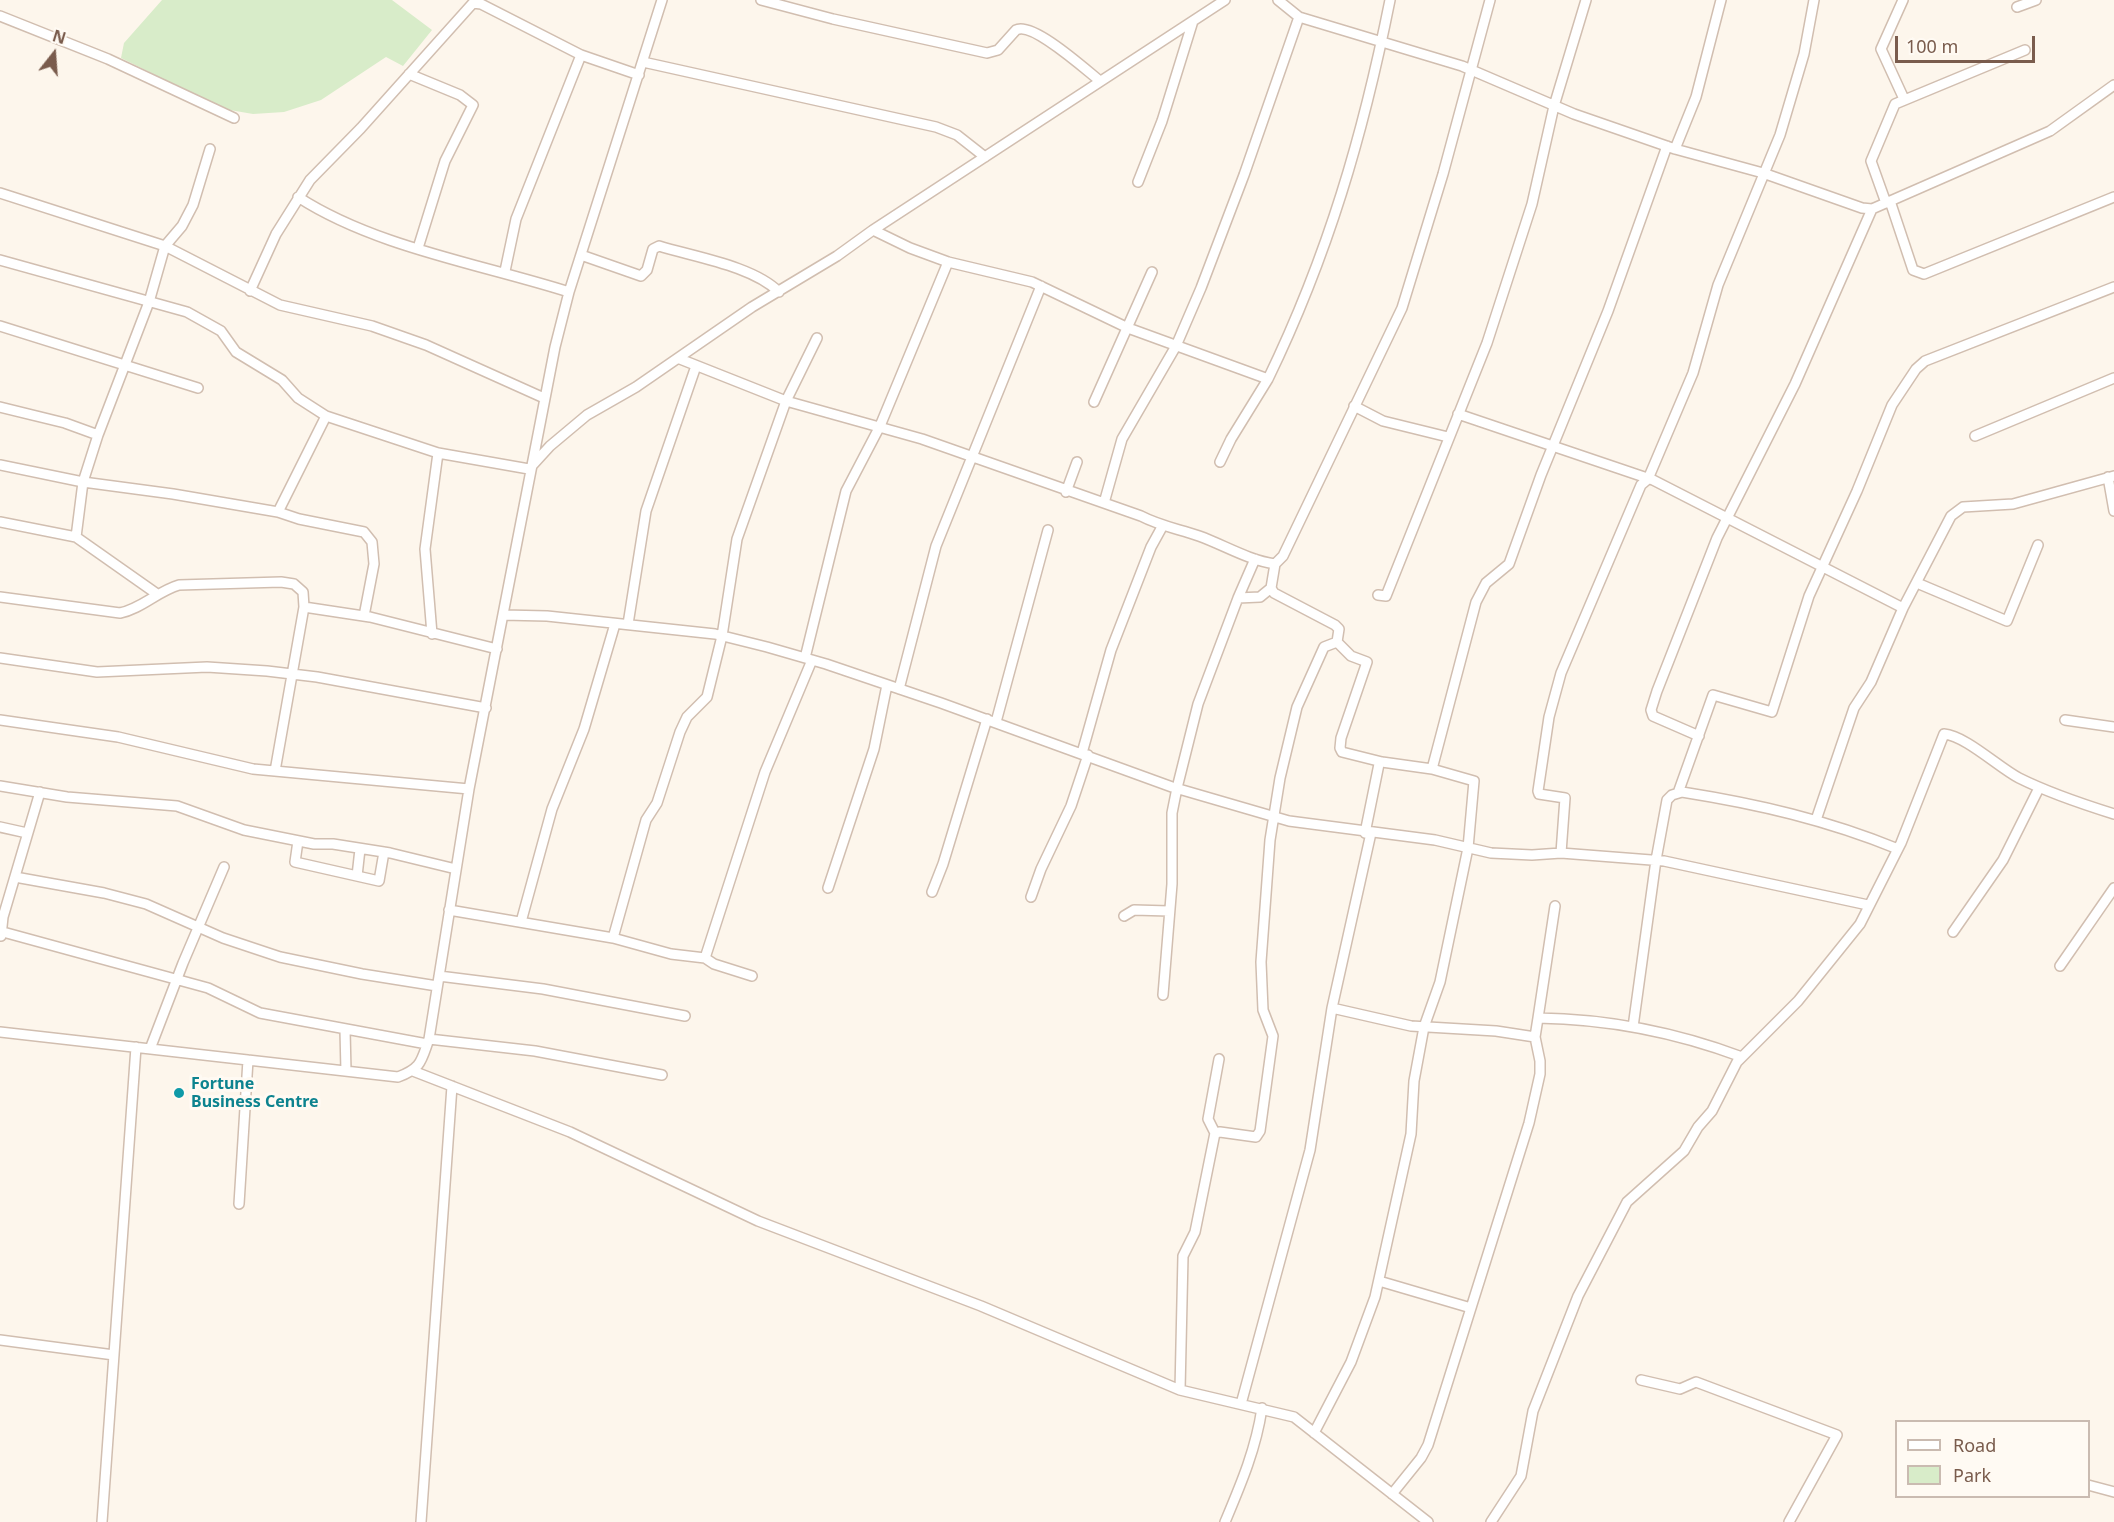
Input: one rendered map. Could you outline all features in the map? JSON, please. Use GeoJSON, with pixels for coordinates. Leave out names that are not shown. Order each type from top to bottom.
{"type":"FeatureCollection","features":[{"type":"Feature","properties":{"kind":"street"},"geometry":{"type":"LineString","coordinates":[[0,1032],[398,1077],[412,1071],[423,1059],[428,1042],[470,789],[544,398],[569,292],[662,0]]}},
{"type":"Feature","properties":{"kind":"street"},"geometry":{"type":"LineString","coordinates":[[761,0],[833,20],[987,53],[998,50],[1020,27],[1028,29],[1064,52],[1100,81]]}},
{"type":"Feature","properties":{"kind":"street"},"geometry":{"type":"LineString","coordinates":[[529,469],[550,446],[587,414],[636,387],[752,307],[779,292],[1225,0]]}},
{"type":"Feature","properties":{"kind":"street"},"geometry":{"type":"LineString","coordinates":[[1278,0],[1299,17],[1472,70],[1554,106],[1671,147],[1763,173],[1862,208],[1872,209],[2050,131],[2114,85]]}},
{"type":"Feature","properties":{"kind":"street"},"geometry":{"type":"LineString","coordinates":[[1220,462],[1231,439],[1268,379],[1299,314],[1334,220],[1356,147],[1390,0]]}},
{"type":"Feature","properties":{"kind":"street"},"geometry":{"type":"LineString","coordinates":[[1238,598],[1260,597],[1271,588],[1275,564],[1283,555],[1402,308],[1491,0]]}},
{"type":"Feature","properties":{"kind":"street"},"geometry":{"type":"LineString","coordinates":[[1378,595],[1386,596],[1487,343],[1532,204],[1554,106],[1586,0]]}},
{"type":"Feature","properties":{"kind":"street"},"geometry":{"type":"LineString","coordinates":[[1432,769],[1476,602],[1486,583],[1509,564],[1671,147],[1696,97],[1721,0]]}},
{"type":"Feature","properties":{"kind":"street"},"geometry":{"type":"LineString","coordinates":[[1561,853],[1565,798],[1539,794],[1538,791],[1549,717],[1561,674],[1641,485],[1648,478],[1693,373],[1718,285],[1780,135],[1804,54],[1814,0]]}},
{"type":"Feature","properties":{"kind":"street"},"geometry":{"type":"LineString","coordinates":[[1903,0],[1881,49],[1904,99]]}},
{"type":"Feature","properties":{"kind":"street"},"geometry":{"type":"LineString","coordinates":[[2017,7],[2036,0]]}},
{"type":"Feature","properties":{"kind":"street"},"geometry":{"type":"LineString","coordinates":[[250,291],[276,234],[298,196],[473,3],[481,4],[581,55],[639,75]]}},
{"type":"Feature","properties":{"kind":"street"},"geometry":{"type":"LineString","coordinates":[[0,16],[108,59],[234,118]]}},
{"type":"Feature","properties":{"kind":"street"},"geometry":{"type":"LineString","coordinates":[[1104,503],[1122,439],[1176,346],[1244,175],[1299,17]]}},
{"type":"Feature","properties":{"kind":"street"},"geometry":{"type":"LineString","coordinates":[[1138,182],[1166,110],[1193,21]]}},
{"type":"Feature","properties":{"kind":"street"},"geometry":{"type":"LineString","coordinates":[[2025,50],[1904,99],[1892,109],[1871,161],[1913,270],[1924,274],[2114,197]]}},
{"type":"Feature","properties":{"kind":"street"},"geometry":{"type":"LineString","coordinates":[[505,271],[516,219],[581,55]]}},
{"type":"Feature","properties":{"kind":"street"},"geometry":{"type":"LineString","coordinates":[[643,62],[936,127],[957,135],[985,157]]}},
{"type":"Feature","properties":{"kind":"street"},"geometry":{"type":"LineString","coordinates":[[409,74],[460,95],[473,105],[445,161],[418,248]]}},
{"type":"Feature","properties":{"kind":"street"},"geometry":{"type":"LineString","coordinates":[[76,537],[83,482],[98,435],[149,302],[165,246],[182,226],[193,205],[210,149]]}},
{"type":"Feature","properties":{"kind":"street"},"geometry":{"type":"LineString","coordinates":[[0,193],[165,246],[280,305],[372,326],[426,345],[544,398]]}},
{"type":"Feature","properties":{"kind":"street"},"geometry":{"type":"LineString","coordinates":[[298,196],[326,215],[418,248],[505,271],[569,292]]}},
{"type":"Feature","properties":{"kind":"street"},"geometry":{"type":"LineString","coordinates":[[1700,736],[1653,716],[1651,710],[1677,636],[1717,538],[1730,519],[1795,384],[1872,209]]}},
{"type":"Feature","properties":{"kind":"street"},"geometry":{"type":"LineString","coordinates":[[873,230],[910,248],[948,262],[1006,274],[1041,286],[1128,328],[1268,379]]}},
{"type":"Feature","properties":{"kind":"street"},"geometry":{"type":"LineString","coordinates":[[581,255],[641,276],[647,270],[653,249],[659,246],[741,271],[771,284],[779,292]]}},
{"type":"Feature","properties":{"kind":"street"},"geometry":{"type":"LineString","coordinates":[[0,260],[149,302],[170,305],[221,331],[236,351],[282,380],[298,398],[326,417],[438,453],[529,469]]}},
{"type":"Feature","properties":{"kind":"street"},"geometry":{"type":"LineString","coordinates":[[705,958],[765,771],[808,659],[846,491],[880,426],[948,262]]}},
{"type":"Feature","properties":{"kind":"street"},"geometry":{"type":"LineString","coordinates":[[1094,402],[1152,272]]}},
{"type":"Feature","properties":{"kind":"street"},"geometry":{"type":"LineString","coordinates":[[899,689],[936,546],[1041,286]]}},
{"type":"Feature","properties":{"kind":"street"},"geometry":{"type":"LineString","coordinates":[[1633,1027],[1642,976],[1656,860],[1667,800],[1678,793],[1713,695],[1772,712],[1809,596],[1857,491],[1892,405],[1920,364],[2114,287]]}},
{"type":"Feature","properties":{"kind":"street"},"geometry":{"type":"LineString","coordinates":[[0,326],[198,388]]}},
{"type":"Feature","properties":{"kind":"street"},"geometry":{"type":"LineString","coordinates":[[613,938],[646,820],[664,784],[680,732],[687,717],[706,698],[722,636],[737,538],[786,401],[817,338]]}},
{"type":"Feature","properties":{"kind":"street"},"geometry":{"type":"LineString","coordinates":[[680,358],[786,401],[827,414],[880,426],[971,456],[1066,492],[1104,503],[1162,527],[1197,536],[1255,559],[1275,564]]}},
{"type":"Feature","properties":{"kind":"street"},"geometry":{"type":"LineString","coordinates":[[628,624],[646,511],[696,366]]}},
{"type":"Feature","properties":{"kind":"street"},"geometry":{"type":"LineString","coordinates":[[1975,436],[2114,378]]}},
{"type":"Feature","properties":{"kind":"street"},"geometry":{"type":"LineString","coordinates":[[1354,406],[1383,421],[1448,437]]}},
{"type":"Feature","properties":{"kind":"street"},"geometry":{"type":"LineString","coordinates":[[0,407],[65,423],[98,435]]}},
{"type":"Feature","properties":{"kind":"street"},"geometry":{"type":"LineString","coordinates":[[1458,414],[1648,478],[1903,608]]}},
{"type":"Feature","properties":{"kind":"street"},"geometry":{"type":"LineString","coordinates":[[278,512],[326,417]]}},
{"type":"Feature","properties":{"kind":"street"},"geometry":{"type":"LineString","coordinates":[[432,634],[425,549],[438,453]]}},
{"type":"Feature","properties":{"kind":"street"},"geometry":{"type":"LineString","coordinates":[[1066,492],[1077,462]]}},
{"type":"Feature","properties":{"kind":"street"},"geometry":{"type":"LineString","coordinates":[[0,465],[83,482],[173,494],[278,512],[317,524],[364,532],[372,542],[374,564],[364,616]]}},
{"type":"Feature","properties":{"kind":"street"},"geometry":{"type":"LineString","coordinates":[[1816,820],[1847,723],[1878,667],[1903,608],[1951,516],[1963,507],[2013,504],[2111,476],[2114,510]]}},
{"type":"Feature","properties":{"kind":"street"},"geometry":{"type":"LineString","coordinates":[[0,522],[76,537],[158,594]]}},
{"type":"Feature","properties":{"kind":"street"},"geometry":{"type":"LineString","coordinates":[[1031,897],[1071,806],[1111,650],[1151,547],[1162,527]]}},
{"type":"Feature","properties":{"kind":"street"},"geometry":{"type":"LineString","coordinates":[[932,892],[992,721],[1048,530]]}},
{"type":"Feature","properties":{"kind":"street"},"geometry":{"type":"LineString","coordinates":[[1917,583],[2007,621],[2038,545]]}},
{"type":"Feature","properties":{"kind":"street"},"geometry":{"type":"LineString","coordinates":[[1163,995],[1169,911],[1172,813],[1177,788],[1198,704],[1255,559]]}},
{"type":"Feature","properties":{"kind":"street"},"geometry":{"type":"LineString","coordinates":[[0,597],[120,613],[130,611],[158,594],[179,585],[281,582],[294,584],[303,592],[304,607],[275,771]]}},
{"type":"Feature","properties":{"kind":"street"},"geometry":{"type":"LineString","coordinates":[[1271,588],[1277,594],[1335,625],[1339,629],[1337,642],[1342,650],[1367,663],[1368,666],[1341,738],[1342,752],[1382,762],[1432,769],[1474,781],[1468,848],[1438,993],[1424,1027],[1414,1081],[1411,1134],[1379,1281],[1369,1319],[1351,1362],[1314,1433]]}},
{"type":"Feature","properties":{"kind":"street"},"geometry":{"type":"LineString","coordinates":[[304,607],[364,616],[497,649]]}},
{"type":"Feature","properties":{"kind":"street"},"geometry":{"type":"LineString","coordinates":[[503,615],[547,616],[722,636],[808,659],[992,721],[1177,788],[1274,816],[1368,833],[1425,839],[1468,848],[1532,855],[1561,853],[1656,860],[1869,905]]}},
{"type":"Feature","properties":{"kind":"street"},"geometry":{"type":"LineString","coordinates":[[521,922],[552,809],[584,729],[615,624]]}},
{"type":"Feature","properties":{"kind":"street"},"geometry":{"type":"LineString","coordinates":[[1215,1133],[1256,1137],[1260,1131],[1273,1036],[1263,1010],[1261,941],[1274,816],[1280,778],[1297,707],[1324,647],[1337,642]]}},
{"type":"Feature","properties":{"kind":"street"},"geometry":{"type":"LineString","coordinates":[[0,658],[97,672],[165,671],[207,667],[291,674],[486,708]]}},
{"type":"Feature","properties":{"kind":"street"},"geometry":{"type":"LineString","coordinates":[[828,888],[874,749],[887,685]]}},
{"type":"Feature","properties":{"kind":"street"},"geometry":{"type":"LineString","coordinates":[[0,720],[118,737],[253,769],[470,789]]}},
{"type":"Feature","properties":{"kind":"street"},"geometry":{"type":"LineString","coordinates":[[2066,720],[2114,727]]}},
{"type":"Feature","properties":{"kind":"street"},"geometry":{"type":"LineString","coordinates":[[1491,1522],[1521,1476],[1533,1411],[1578,1296],[1624,1208],[1631,1197],[1684,1151],[1698,1127],[1712,1111],[1730,1073],[1742,1057],[1805,992],[1860,924],[1898,849],[1944,734],[1956,737],[2016,777],[2039,788],[2114,814]]}},
{"type":"Feature","properties":{"kind":"street"},"geometry":{"type":"LineString","coordinates":[[1241,1404],[1310,1150],[1332,1008],[1368,833],[1379,764],[1382,762]]}},
{"type":"Feature","properties":{"kind":"street"},"geometry":{"type":"LineString","coordinates":[[0,786],[87,800],[177,806],[244,830],[298,841],[384,852],[456,869]]}},
{"type":"Feature","properties":{"kind":"street"},"geometry":{"type":"LineString","coordinates":[[1953,932],[2003,860],[2039,788]]}},
{"type":"Feature","properties":{"kind":"street"},"geometry":{"type":"LineString","coordinates":[[40,792],[3,916],[2,934],[208,988],[260,1013],[345,1030],[428,1042],[535,1051],[662,1075]]}},
{"type":"Feature","properties":{"kind":"street"},"geometry":{"type":"LineString","coordinates":[[1678,793],[1755,803],[1816,820],[1898,849]]}},
{"type":"Feature","properties":{"kind":"street"},"geometry":{"type":"LineString","coordinates":[[0,827],[27,833]]}},
{"type":"Feature","properties":{"kind":"street"},"geometry":{"type":"LineString","coordinates":[[298,841],[295,862],[379,881],[384,852]]}},
{"type":"Feature","properties":{"kind":"street"},"geometry":{"type":"LineString","coordinates":[[357,876],[360,849]]}},
{"type":"Feature","properties":{"kind":"street"},"geometry":{"type":"LineString","coordinates":[[150,1049],[224,867]]}},
{"type":"Feature","properties":{"kind":"street"},"geometry":{"type":"LineString","coordinates":[[15,877],[104,893],[146,904],[198,928],[280,957],[362,974],[437,986]]}},
{"type":"Feature","properties":{"kind":"street"},"geometry":{"type":"LineString","coordinates":[[2060,966],[2114,888]]}},
{"type":"Feature","properties":{"kind":"street"},"geometry":{"type":"LineString","coordinates":[[0,891],[10,893]]}},
{"type":"Feature","properties":{"kind":"street"},"geometry":{"type":"LineString","coordinates":[[1392,1494],[1421,1458],[1428,1445],[1533,1104],[1540,1061],[1535,1037],[1555,906]]}},
{"type":"Feature","properties":{"kind":"street"},"geometry":{"type":"LineString","coordinates":[[449,910],[613,938],[671,954],[705,958],[752,976]]}},
{"type":"Feature","properties":{"kind":"street"},"geometry":{"type":"LineString","coordinates":[[1125,916],[1134,910],[1169,911]]}},
{"type":"Feature","properties":{"kind":"street"},"geometry":{"type":"LineString","coordinates":[[439,976],[543,989],[685,1016]]}},
{"type":"Feature","properties":{"kind":"street"},"geometry":{"type":"LineString","coordinates":[[1332,1008],[1411,1026],[1496,1031],[1535,1037]]}},
{"type":"Feature","properties":{"kind":"street"},"geometry":{"type":"LineString","coordinates":[[1538,1018],[1633,1027],[1698,1042],[1742,1057]]}},
{"type":"Feature","properties":{"kind":"street"},"geometry":{"type":"LineString","coordinates":[[345,1030],[346,1071]]}},
{"type":"Feature","properties":{"kind":"street"},"geometry":{"type":"LineString","coordinates":[[102,1522],[136,1047]]}},
{"type":"Feature","properties":{"kind":"street"},"geometry":{"type":"LineString","coordinates":[[1180,1390],[1183,1256],[1195,1232],[1215,1133],[1208,1119],[1219,1059]]}},
{"type":"Feature","properties":{"kind":"street"},"geometry":{"type":"LineString","coordinates":[[239,1204],[248,1060]]}},
{"type":"Feature","properties":{"kind":"street"},"geometry":{"type":"LineString","coordinates":[[412,1071],[570,1132],[758,1221],[981,1306],[1180,1390],[1212,1400],[1262,1408],[1294,1417],[1428,1522]]}},
{"type":"Feature","properties":{"kind":"street"},"geometry":{"type":"LineString","coordinates":[[421,1522],[452,1086]]}},
{"type":"Feature","properties":{"kind":"street"},"geometry":{"type":"LineString","coordinates":[[1379,1281],[1471,1308]]}},
{"type":"Feature","properties":{"kind":"street"},"geometry":{"type":"LineString","coordinates":[[0,1340],[114,1355]]}},
{"type":"Feature","properties":{"kind":"street"},"geometry":{"type":"LineString","coordinates":[[1641,1380],[1680,1389],[1696,1382],[1837,1435],[1789,1522]]}},
{"type":"Feature","properties":{"kind":"street"},"geometry":{"type":"LineString","coordinates":[[1225,1522],[1246,1476],[1258,1434],[1262,1408]]}},
{"type":"Feature","properties":{"kind":"street"},"geometry":{"type":"LineString","coordinates":[[2090,1486],[2114,1492]]}},
{"type":"Feature","properties":{"kind":"green space"},"geometry":{"type":"Polygon","coordinates":[[[162,0],[392,0],[432,30],[403,66],[386,57],[321,100],[284,112],[253,114],[224,109],[121,58],[124,43],[162,0]]]}},
{"type":"Feature","properties":{"kind":"place","name":"Fortune Business Centre"},"geometry":{"type":"Point","coordinates":[179,1093]}}]}
